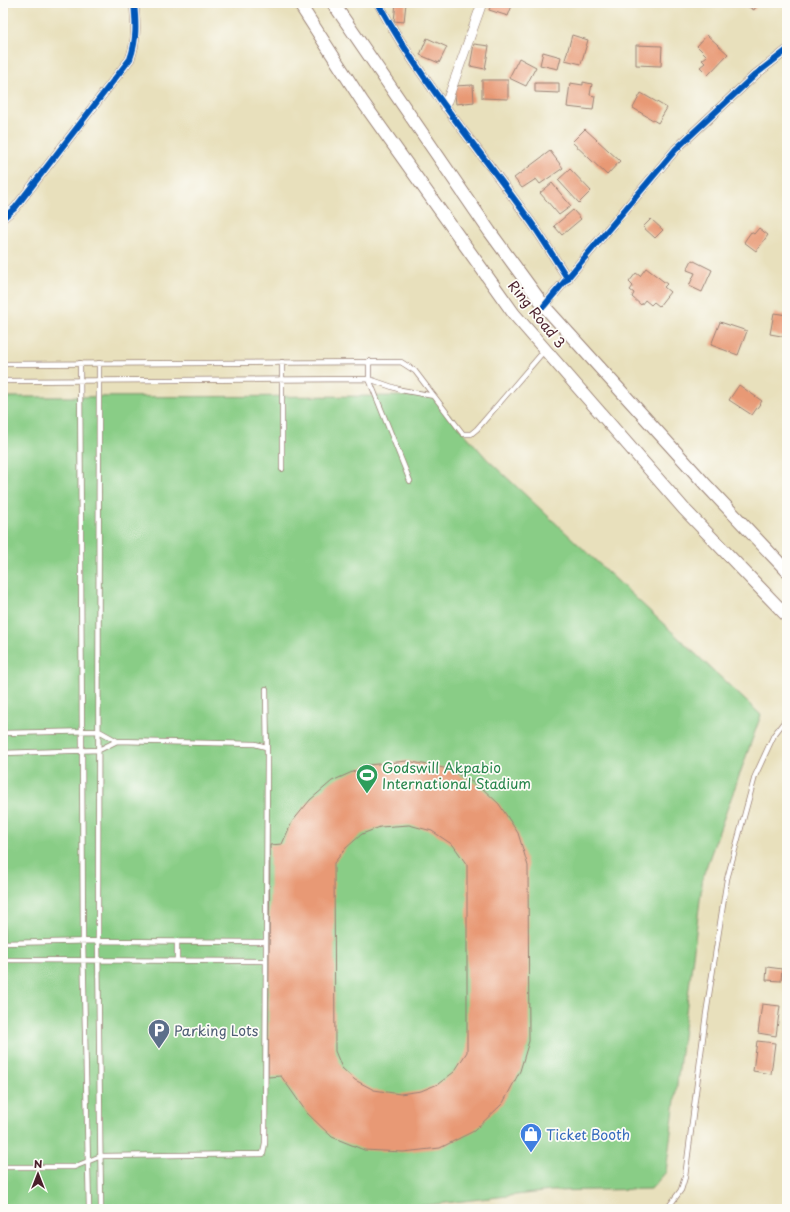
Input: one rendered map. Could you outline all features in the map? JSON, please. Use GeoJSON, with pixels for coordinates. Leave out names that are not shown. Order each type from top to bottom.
{"type":"FeatureCollection","features":[{"type":"Feature","properties":{"kind":"main road","name":"Ring Road 3"},"geometry":{"type":"LineString","coordinates":[[300,3],[362,101],[514,314],[684,509],[787,616]]}},
{"type":"Feature","properties":{"kind":"main road","name":"Ring Road 3"},"geometry":{"type":"LineString","coordinates":[[333,3],[490,232],[544,306],[787,572]]}},
{"type":"Feature","properties":{"kind":"street"},"geometry":{"type":"LineString","coordinates":[[3,218],[15,208],[130,59],[135,46],[136,24],[134,3]]}},
{"type":"Feature","properties":{"kind":"street"},"geometry":{"type":"LineString","coordinates":[[378,3],[390,24],[445,107],[534,225],[568,278]]}},
{"type":"Feature","properties":{"kind":"street"},"geometry":{"type":"LineString","coordinates":[[445,107],[482,3]]}},
{"type":"Feature","properties":{"kind":"street"},"geometry":{"type":"LineString","coordinates":[[544,306],[676,150],[756,74],[787,50]]}},
{"type":"Feature","properties":{"kind":"lane"},"geometry":{"type":"LineString","coordinates":[[3,364],[401,362],[415,371],[463,434],[471,434],[478,429],[545,350]]}},
{"type":"Feature","properties":{"kind":"lane"},"geometry":{"type":"LineString","coordinates":[[369,361],[369,379],[410,481]]}},
{"type":"Feature","properties":{"kind":"lane"},"geometry":{"type":"LineString","coordinates":[[282,362],[282,469]]}},
{"type":"Feature","properties":{"kind":"lane"},"geometry":{"type":"LineString","coordinates":[[80,363],[83,942],[89,1209]]}},
{"type":"Feature","properties":{"kind":"lane"},"geometry":{"type":"LineString","coordinates":[[99,363],[98,959],[101,1209]]}},
{"type":"Feature","properties":{"kind":"lane"},"geometry":{"type":"LineString","coordinates":[[3,381],[369,379],[401,390],[434,396]]}},
{"type":"Feature","properties":{"kind":"lane"},"geometry":{"type":"LineString","coordinates":[[3,1167],[74,1167],[101,1156],[263,1154],[265,1143],[266,689]]}},
{"type":"Feature","properties":{"kind":"lane"},"geometry":{"type":"LineString","coordinates":[[667,1209],[680,1190],[685,1177],[706,1014],[727,879],[755,776],[774,735],[787,718]]}},
{"type":"Feature","properties":{"kind":"lane"},"geometry":{"type":"LineString","coordinates":[[3,733],[99,730],[117,741]]}},
{"type":"Feature","properties":{"kind":"lane"},"geometry":{"type":"LineString","coordinates":[[3,753],[99,750],[117,741],[255,744],[266,747]]}},
{"type":"Feature","properties":{"kind":"lane"},"geometry":{"type":"LineString","coordinates":[[3,943],[98,941],[265,942]]}},
{"type":"Feature","properties":{"kind":"lane"},"geometry":{"type":"LineString","coordinates":[[177,941],[178,960]]}},
{"type":"Feature","properties":{"kind":"lane"},"geometry":{"type":"LineString","coordinates":[[3,960],[98,959],[265,961]]}},
{"type":"Feature","properties":{"kind":"green space","name":"Godswill Akpabio International Stadium"},"geometry":{"type":"Polygon","coordinates":[[[432,396],[487,459],[761,715],[703,876],[666,1172],[651,1189],[551,1191],[393,1209],[3,1209],[3,397],[432,396]]]}},
{"type":"Feature","properties":{"kind":"building"},"geometry":{"type":"Polygon","coordinates":[[[396,3],[406,3],[404,22],[394,21],[396,3]]]}},
{"type":"Feature","properties":{"kind":"building"},"geometry":{"type":"Polygon","coordinates":[[[492,3],[513,3],[508,16],[489,10],[492,3]]]}},
{"type":"Feature","properties":{"kind":"building"},"geometry":{"type":"Polygon","coordinates":[[[742,3],[758,3],[754,10],[742,3]]]}},
{"type":"Feature","properties":{"kind":"building"},"geometry":{"type":"Polygon","coordinates":[[[572,35],[588,40],[581,64],[565,60],[572,35]]]}},
{"type":"Feature","properties":{"kind":"building"},"geometry":{"type":"Polygon","coordinates":[[[707,35],[728,54],[708,75],[700,67],[705,63],[702,60],[707,56],[697,46],[707,35]]]}},
{"type":"Feature","properties":{"kind":"building"},"geometry":{"type":"Polygon","coordinates":[[[427,38],[447,47],[439,63],[420,55],[427,38]]]}},
{"type":"Feature","properties":{"kind":"building"},"geometry":{"type":"Polygon","coordinates":[[[474,44],[489,46],[485,69],[470,66],[474,44]]]}},
{"type":"Feature","properties":{"kind":"building"},"geometry":{"type":"Polygon","coordinates":[[[636,45],[662,46],[661,66],[636,65],[636,45]]]}},
{"type":"Feature","properties":{"kind":"building"},"geometry":{"type":"Polygon","coordinates":[[[543,52],[561,57],[558,69],[540,65],[543,52]]]}},
{"type":"Feature","properties":{"kind":"building"},"geometry":{"type":"Polygon","coordinates":[[[519,58],[536,67],[526,86],[509,78],[519,58]]]}},
{"type":"Feature","properties":{"kind":"building"},"geometry":{"type":"Polygon","coordinates":[[[482,80],[508,80],[508,99],[482,98],[482,80]]]}},
{"type":"Feature","properties":{"kind":"building"},"geometry":{"type":"Polygon","coordinates":[[[583,82],[592,84],[590,95],[595,96],[593,110],[567,107],[570,83],[583,85],[583,82]]]}},
{"type":"Feature","properties":{"kind":"building"},"geometry":{"type":"Polygon","coordinates":[[[535,83],[559,83],[559,93],[535,92],[535,83]]]}},
{"type":"Feature","properties":{"kind":"building"},"geometry":{"type":"Polygon","coordinates":[[[473,85],[474,102],[456,104],[454,86],[473,85]]]}},
{"type":"Feature","properties":{"kind":"building"},"geometry":{"type":"Polygon","coordinates":[[[641,93],[667,108],[658,123],[633,108],[641,93]]]}},
{"type":"Feature","properties":{"kind":"building"},"geometry":{"type":"Polygon","coordinates":[[[585,129],[620,161],[607,175],[572,142],[585,129]]]}},
{"type":"Feature","properties":{"kind":"building"},"geometry":{"type":"Polygon","coordinates":[[[550,151],[563,168],[540,184],[536,179],[522,188],[514,178],[550,151]]]}},
{"type":"Feature","properties":{"kind":"building"},"geometry":{"type":"Polygon","coordinates":[[[570,169],[591,191],[579,203],[558,180],[570,169]]]}},
{"type":"Feature","properties":{"kind":"building"},"geometry":{"type":"Polygon","coordinates":[[[552,183],[571,206],[559,215],[540,193],[552,183]]]}},
{"type":"Feature","properties":{"kind":"building"},"geometry":{"type":"Polygon","coordinates":[[[573,210],[581,219],[562,235],[554,226],[573,210]]]}},
{"type":"Feature","properties":{"kind":"building"},"geometry":{"type":"Polygon","coordinates":[[[651,219],[663,230],[655,238],[643,227],[651,219]]]}},
{"type":"Feature","properties":{"kind":"building"},"geometry":{"type":"Polygon","coordinates":[[[759,228],[768,235],[756,251],[744,242],[751,232],[754,234],[759,228]]]}},
{"type":"Feature","properties":{"kind":"building"},"geometry":{"type":"Polygon","coordinates":[[[692,260],[712,270],[702,292],[689,286],[695,273],[687,270],[692,260]]]}},
{"type":"Feature","properties":{"kind":"building"},"geometry":{"type":"Polygon","coordinates":[[[646,268],[667,284],[664,287],[670,292],[659,306],[654,302],[651,305],[645,300],[641,305],[632,297],[634,293],[630,290],[633,286],[629,282],[636,273],[640,276],[646,268]]]}},
{"type":"Feature","properties":{"kind":"building"},"geometry":{"type":"Polygon","coordinates":[[[774,313],[787,315],[787,337],[770,334],[774,313]]]}},
{"type":"Feature","properties":{"kind":"building"},"geometry":{"type":"Polygon","coordinates":[[[720,322],[747,331],[738,355],[711,345],[720,322]]]}},
{"type":"Feature","properties":{"kind":"building"},"geometry":{"type":"Polygon","coordinates":[[[739,385],[762,401],[752,415],[729,400],[739,385]]]}},
{"type":"Feature","properties":{"kind":"building"},"geometry":{"type":"Polygon","coordinates":[[[407,761],[449,769],[481,787],[499,804],[518,833],[528,866],[529,1041],[520,1071],[503,1103],[474,1131],[440,1148],[403,1152],[364,1150],[332,1137],[307,1113],[281,1076],[268,1077],[270,845],[282,844],[292,822],[310,800],[332,781],[368,765],[407,761]],[[409,825],[380,827],[362,834],[346,848],[334,863],[335,1051],[342,1068],[355,1080],[374,1090],[400,1094],[421,1091],[438,1084],[454,1072],[467,1052],[467,865],[453,845],[432,831],[409,825]]]}},
{"type":"Feature","properties":{"kind":"building"},"geometry":{"type":"Polygon","coordinates":[[[767,967],[782,969],[781,981],[766,980],[767,967]]]}},
{"type":"Feature","properties":{"kind":"building"},"geometry":{"type":"Polygon","coordinates":[[[762,1004],[780,1006],[776,1036],[758,1033],[762,1004]]]}},
{"type":"Feature","properties":{"kind":"building"},"geometry":{"type":"Polygon","coordinates":[[[757,1041],[775,1043],[771,1074],[753,1071],[757,1041]]]}},
{"type":"Feature","properties":{"kind":"cycle path"},"geometry":{"type":"LineString","coordinates":[[3,218],[15,208],[130,59],[134,45],[134,3]]}},
{"type":"Feature","properties":{"kind":"cycle path"},"geometry":{"type":"LineString","coordinates":[[378,3],[413,61],[533,225],[568,279]]}},
{"type":"Feature","properties":{"kind":"cycle path"},"geometry":{"type":"LineString","coordinates":[[544,306],[676,149],[756,74],[787,50]]}},
{"type":"Feature","properties":{"kind":"place","name":"Godswill Akpabio International Stadium"},"geometry":{"type":"Point","coordinates":[367,794]}},
{"type":"Feature","properties":{"kind":"place","name":"Parking Lots"},"geometry":{"type":"Point","coordinates":[159,1050]}},
{"type":"Feature","properties":{"kind":"place","name":"Ticket Booth"},"geometry":{"type":"Point","coordinates":[531,1154]}}]}
